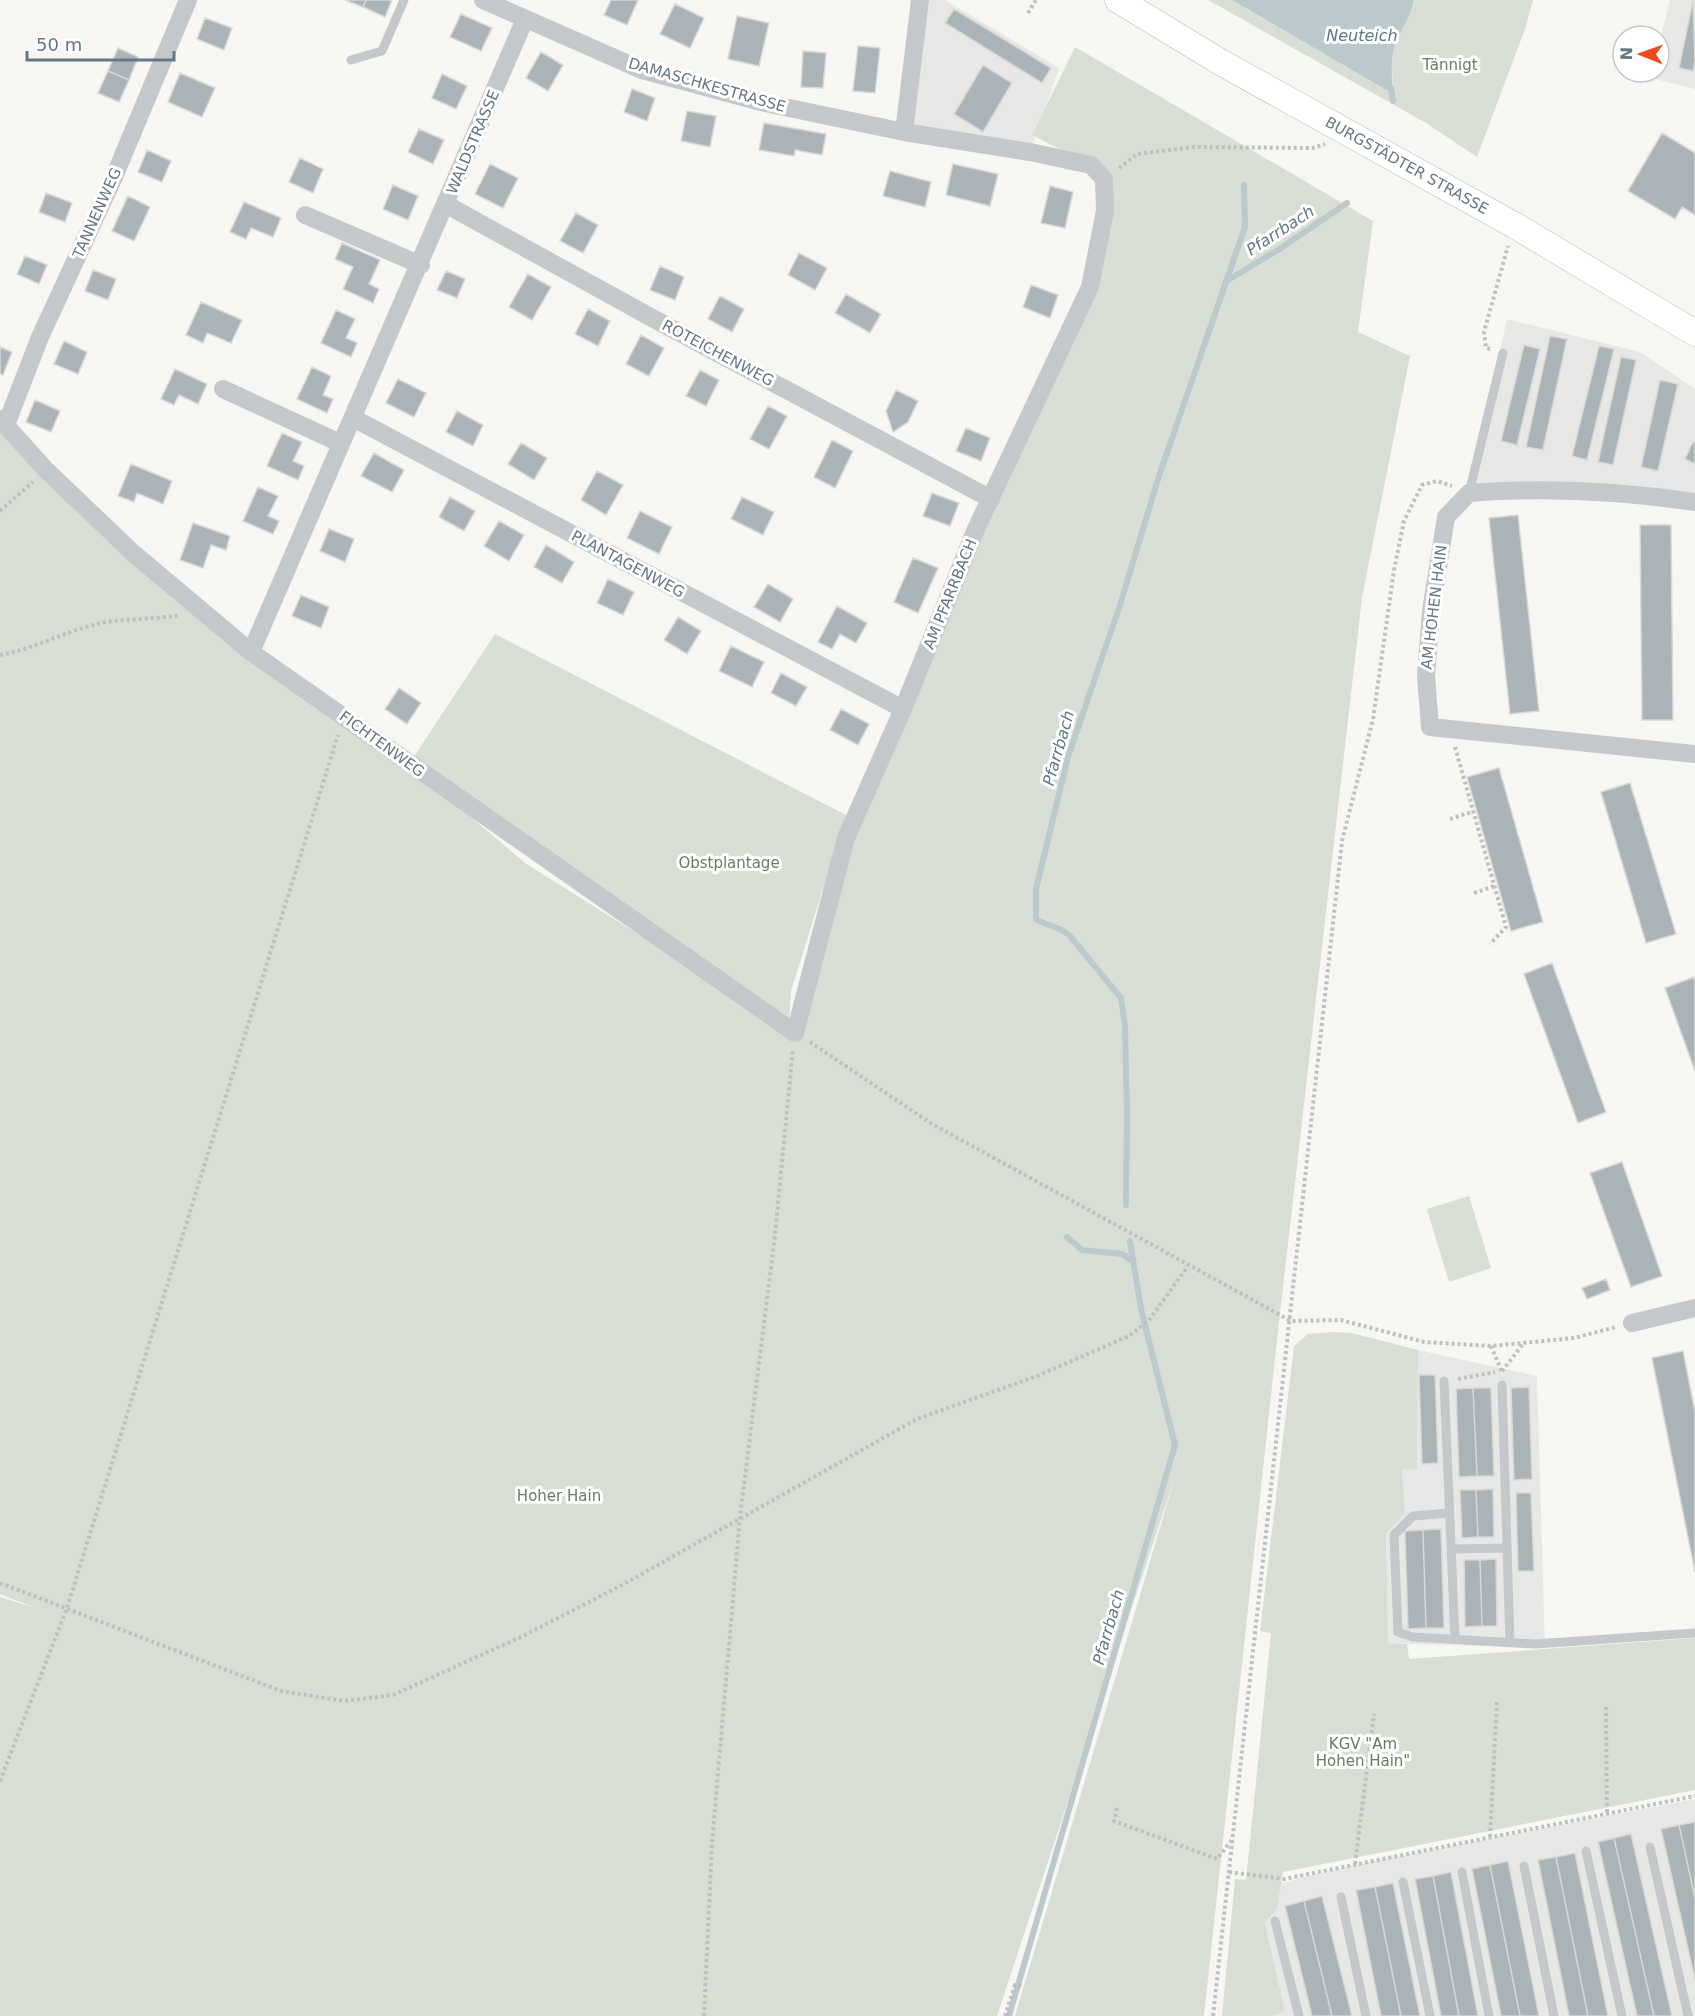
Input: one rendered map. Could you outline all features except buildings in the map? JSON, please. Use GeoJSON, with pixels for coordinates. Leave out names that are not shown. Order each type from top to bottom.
{"type":"FeatureCollection","features":[{"type":"Feature","properties":{"kind":"main road","name":"BURGSTÄDTER STRASSE"},"geometry":{"type":"LineString","coordinates":[[1118,0],[1222,63],[1514,225],[1695,333]]}},
{"type":"Feature","properties":{"kind":"street","name":"TANNENWEG"},"geometry":{"type":"LineString","coordinates":[[3,422],[114,177],[188,0]]}},
{"type":"Feature","properties":{"kind":"street","name":"DAMASCHKESTRASSE"},"geometry":{"type":"LineString","coordinates":[[483,0],[642,70],[761,102],[904,132],[1030,152],[1091,165],[1104,179]]}},
{"type":"Feature","properties":{"kind":"street"},"geometry":{"type":"LineString","coordinates":[[904,132],[920,0]]}},
{"type":"Feature","properties":{"kind":"street","name":"WALDSTRASSE"},"geometry":{"type":"LineString","coordinates":[[250,652],[340,443],[421,265],[525,19]]}},
{"type":"Feature","properties":{"kind":"street","name":"AM PFARRBACH"},"geometry":{"type":"LineString","coordinates":[[795,1033],[846,838],[991,499],[1090,287],[1105,211],[1104,179]]}},
{"type":"Feature","properties":{"kind":"street","name":"ROTEICHENWEG"},"geometry":{"type":"LineString","coordinates":[[447,205],[665,325],[991,499]]}},
{"type":"Feature","properties":{"kind":"street"},"geometry":{"type":"LineString","coordinates":[[305,215],[421,265]]}},
{"type":"Feature","properties":{"kind":"street"},"geometry":{"type":"LineString","coordinates":[[223,389],[340,443]]}},
{"type":"Feature","properties":{"kind":"street","name":"PLANTAGENWEG"},"geometry":{"type":"LineString","coordinates":[[353,418],[903,709]]}},
{"type":"Feature","properties":{"kind":"street","name":"FICHTENWEG"},"geometry":{"type":"LineString","coordinates":[[3,422],[46,470],[200,612],[250,652],[795,1033]]}},
{"type":"Feature","properties":{"kind":"street"},"geometry":{"type":"LineString","coordinates":[[1469,493],[1532,488],[1645,495],[1695,502]]}},
{"type":"Feature","properties":{"kind":"street","name":"AM HOHEN HAIN"},"geometry":{"type":"LineString","coordinates":[[1469,493],[1446,517],[1429,633],[1426,676],[1430,727],[1695,754]]}},
{"type":"Feature","properties":{"kind":"street"},"geometry":{"type":"LineString","coordinates":[[1632,1323],[1695,1308]]}},
{"type":"Feature","properties":{"kind":"lane"},"geometry":{"type":"LineString","coordinates":[[351,60],[382,51],[404,0]]}},
{"type":"Feature","properties":{"kind":"lane"},"geometry":{"type":"LineString","coordinates":[[1469,493],[1503,353]]}},
{"type":"Feature","properties":{"kind":"lane"},"geometry":{"type":"LineString","coordinates":[[1443,1381],[1455,1639]]}},
{"type":"Feature","properties":{"kind":"lane"},"geometry":{"type":"LineString","coordinates":[[1502,1385],[1510,1642]]}},
{"type":"Feature","properties":{"kind":"lane"},"geometry":{"type":"LineString","coordinates":[[1449,1514],[1413,1516],[1394,1535],[1398,1632],[1413,1636],[1535,1644],[1695,1633]]}},
{"type":"Feature","properties":{"kind":"lane"},"geometry":{"type":"LineString","coordinates":[[1451,1550],[1507,1548]]}},
{"type":"Feature","properties":{"kind":"lane"},"geometry":{"type":"LineString","coordinates":[[1650,1847],[1688,2016]]}},
{"type":"Feature","properties":{"kind":"lane"},"geometry":{"type":"LineString","coordinates":[[1586,1851],[1622,2016]]}},
{"type":"Feature","properties":{"kind":"lane"},"geometry":{"type":"LineString","coordinates":[[1524,1866],[1554,2016]]}},
{"type":"Feature","properties":{"kind":"lane"},"geometry":{"type":"LineString","coordinates":[[1462,1872],[1490,2016]]}},
{"type":"Feature","properties":{"kind":"lane"},"geometry":{"type":"LineString","coordinates":[[1403,1882],[1430,2016]]}},
{"type":"Feature","properties":{"kind":"lane"},"geometry":{"type":"LineString","coordinates":[[1341,1896],[1366,2016]]}},
{"type":"Feature","properties":{"kind":"lane"},"geometry":{"type":"LineString","coordinates":[[1275,1921],[1299,2016]]}},
{"type":"Feature","properties":{"kind":"path"},"geometry":{"type":"LineString","coordinates":[[1028,13],[1036,0]]}},
{"type":"Feature","properties":{"kind":"path"},"geometry":{"type":"LineString","coordinates":[[1104,179],[1137,154],[1193,147],[1313,148],[1354,135]]}},
{"type":"Feature","properties":{"kind":"path"},"geometry":{"type":"LineString","coordinates":[[1503,353],[1486,348],[1484,332],[1514,225]]}},
{"type":"Feature","properties":{"kind":"path"},"geometry":{"type":"LineString","coordinates":[[0,511],[46,470]]}},
{"type":"Feature","properties":{"kind":"path"},"geometry":{"type":"LineString","coordinates":[[1213,2016],[1342,841],[1373,719],[1394,570],[1404,521],[1422,485],[1437,481],[1469,493]]}},
{"type":"Feature","properties":{"kind":"path"},"geometry":{"type":"LineString","coordinates":[[0,655],[20,651],[98,623],[149,620],[200,612]]}},
{"type":"Feature","properties":{"kind":"path"},"geometry":{"type":"LineString","coordinates":[[0,1781],[67,1608],[344,716]]}},
{"type":"Feature","properties":{"kind":"path"},"geometry":{"type":"LineString","coordinates":[[1451,729],[1472,812],[1506,927],[1490,944]]}},
{"type":"Feature","properties":{"kind":"path"},"geometry":{"type":"LineString","coordinates":[[1450,819],[1472,812]]}},
{"type":"Feature","properties":{"kind":"path"},"geometry":{"type":"LineString","coordinates":[[1474,893],[1494,886]]}},
{"type":"Feature","properties":{"kind":"path"},"geometry":{"type":"LineString","coordinates":[[705,2016],[712,1843],[740,1517],[775,1235],[795,1033],[932,1124],[1291,1321],[1341,1320],[1424,1342],[1491,1346],[1574,1338],[1632,1323]]}},
{"type":"Feature","properties":{"kind":"path"},"geometry":{"type":"LineString","coordinates":[[0,1583],[281,1691],[344,1701],[393,1695],[521,1636],[624,1584],[917,1419],[1037,1376],[1129,1336],[1150,1319],[1188,1266]]}},
{"type":"Feature","properties":{"kind":"path"},"geometry":{"type":"LineString","coordinates":[[1443,1381],[1502,1371],[1523,1343]]}},
{"type":"Feature","properties":{"kind":"path"},"geometry":{"type":"LineString","coordinates":[[1491,1346],[1502,1371],[1502,1385]]}},
{"type":"Feature","properties":{"kind":"path"},"geometry":{"type":"LineString","coordinates":[[1490,1837],[1497,1702]]}},
{"type":"Feature","properties":{"kind":"path"},"geometry":{"type":"LineString","coordinates":[[1606,1707],[1607,1814]]}},
{"type":"Feature","properties":{"kind":"path"},"geometry":{"type":"LineString","coordinates":[[1355,1864],[1374,1714]]}},
{"type":"Feature","properties":{"kind":"path"},"geometry":{"type":"LineString","coordinates":[[1229,1872],[1284,1879],[1695,1796]]}},
{"type":"Feature","properties":{"kind":"path"},"geometry":{"type":"LineString","coordinates":[[1118,1808],[1114,1821],[1217,1859],[1232,1839]]}},
{"type":"Feature","properties":{"kind":"path"},"geometry":{"type":"LineString","coordinates":[[1005,2016],[1015,1985],[1024,1986]]}},
{"type":"Feature","properties":{"kind":"shaded area"},"geometry":{"type":"Polygon","coordinates":[[[920,0],[945,0],[1059,68],[1030,152],[904,132],[920,0]]]}},
{"type":"Feature","properties":{"kind":"shaded area"},"geometry":{"type":"Polygon","coordinates":[[[1670,0],[1695,0],[1695,89],[1671,83],[1671,24],[1664,24],[1670,0]]]}},
{"type":"Feature","properties":{"kind":"shaded area"},"geometry":{"type":"Polygon","coordinates":[[[1507,319],[1640,352],[1695,389],[1695,503],[1469,493],[1507,319]]]}},
{"type":"Feature","properties":{"kind":"shaded area"},"geometry":{"type":"Polygon","coordinates":[[[1418,1350],[1537,1376],[1545,1648],[1388,1643],[1386,1534],[1405,1513],[1402,1469],[1417,1468],[1418,1350]]]}},
{"type":"Feature","properties":{"kind":"shaded area"},"geometry":{"type":"Polygon","coordinates":[[[1695,1799],[1695,2016],[1269,2016],[1285,2012],[1265,1921],[1277,1909],[1281,1883],[1354,1865],[1695,1799]]]}},
{"type":"Feature","properties":{"kind":"green space","name":"Tännigt"},"geometry":{"type":"Polygon","coordinates":[[[1208,0],[1232,0],[1393,94],[1393,51],[1414,0],[1533,0],[1525,29],[1477,157],[1426,123],[1208,0]]]}},
{"type":"Feature","properties":{"kind":"green space","name":"Hoher Hain"},"geometry":{"type":"Polygon","coordinates":[[[1075,47],[1373,221],[1358,332],[1410,356],[1362,598],[1278,1331],[1204,2016],[1015,2016],[1175,1477],[997,2016],[0,2016],[0,1597],[35,1608],[0,1594],[0,420],[133,553],[405,761],[525,863],[794,1032],[846,838],[1090,287],[1105,211],[1091,165],[1032,135],[1075,47]]]}},
{"type":"Feature","properties":{"kind":"green space","name":"Obstplantage"},"geometry":{"type":"Polygon","coordinates":[[[495,634],[846,815],[791,991],[789,1022],[413,758],[495,634]]]}},
{"type":"Feature","properties":{"kind":"green space"},"geometry":{"type":"Polygon","coordinates":[[[1469,1196],[1491,1268],[1449,1282],[1427,1209],[1469,1196]]]}},
{"type":"Feature","properties":{"kind":"green space","name":"KGV \"Am Hohen Hain\""},"geometry":{"type":"Polygon","coordinates":[[[1351,1333],[1418,1350],[1417,1469],[1402,1470],[1405,1513],[1386,1534],[1388,1643],[1407,1644],[1409,1659],[1695,1638],[1695,1790],[1283,1872],[1277,1909],[1265,1922],[1285,2012],[1269,2016],[1222,2016],[1235,1879],[1246,1880],[1271,1633],[1260,1631],[1294,1346],[1308,1334],[1351,1333]]]}},
{"type":"Feature","properties":{"kind":"water","name":"Neuteich"},"geometry":{"type":"Polygon","coordinates":[[[1232,0],[1414,0],[1393,51],[1393,94],[1232,0]]]}},
{"type":"Feature","properties":{"kind":"waterway","name":"Pfarrbach"},"geometry":{"type":"LineString","coordinates":[[1391,88],[1393,101]]}},
{"type":"Feature","properties":{"kind":"waterway","name":"Pfarrbach"},"geometry":{"type":"LineString","coordinates":[[1126,1205],[1125,1026],[1121,998],[1069,935],[1036,919],[1036,889],[1068,757],[1120,605],[1159,476],[1245,227],[1244,185]]}},
{"type":"Feature","properties":{"kind":"waterway","name":"Pfarrbach"},"geometry":{"type":"LineString","coordinates":[[1228,280],[1278,250],[1347,203]]}},
{"type":"Feature","properties":{"kind":"waterway"},"geometry":{"type":"LineString","coordinates":[[1067,1237],[1082,1250],[1122,1254],[1132,1261]]}},
{"type":"Feature","properties":{"kind":"waterway","name":"Pfarrbach"},"geometry":{"type":"LineString","coordinates":[[1009,2016],[1175,1445],[1141,1309],[1130,1241]]}}]}
